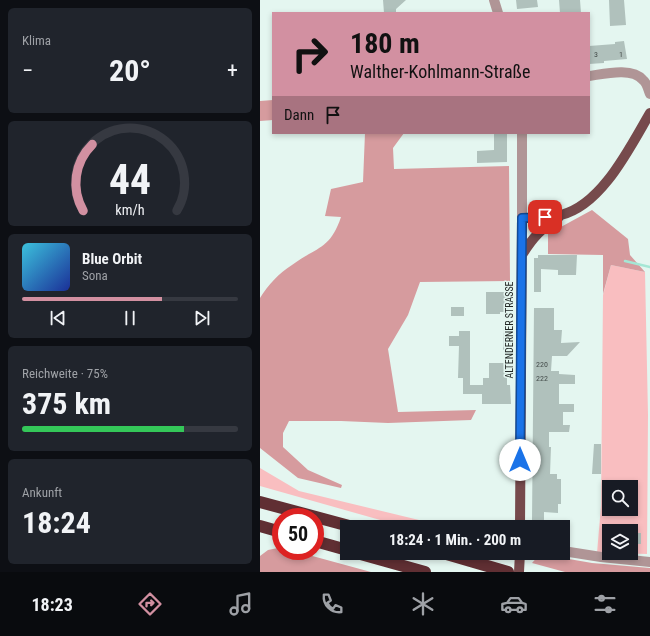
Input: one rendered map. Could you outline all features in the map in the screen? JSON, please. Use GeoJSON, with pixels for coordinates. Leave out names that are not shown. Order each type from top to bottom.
{"type":"FeatureCollection","features":[{"type":"Feature","properties":{"kind":"highway"},"geometry":{"type":"LineString","coordinates":[[260,502],[340,524]]}},
{"type":"Feature","properties":{"kind":"highway"},"geometry":{"type":"LineString","coordinates":[[260,526],[272,529]]}},
{"type":"Feature","properties":{"kind":"highway"},"geometry":{"type":"LineString","coordinates":[[324,544],[340,548]]}},
{"type":"Feature","properties":{"kind":"highway"},"geometry":{"type":"LineString","coordinates":[[383,560],[425,572]]}},
{"type":"Feature","properties":{"kind":"highway"},"geometry":{"type":"LineString","coordinates":[[466,560],[508,572]]}},
{"type":"Feature","properties":{"kind":"main road"},"geometry":{"type":"LineString","coordinates":[[522,255],[543,227],[561,215],[582,206],[599,192],[618,165],[650,113]]}},
{"type":"Feature","properties":{"kind":"main road"},"geometry":{"type":"LineString","coordinates":[[522,218],[561,215]]}},
{"type":"Feature","properties":{"kind":"main road","name":"ALTENDERNER STRASSE"},"geometry":{"type":"LineString","coordinates":[[520,520],[522,218]]}},
{"type":"Feature","properties":{"kind":"main road"},"geometry":{"type":"LineString","coordinates":[[519,572],[520,560]]}},
{"type":"Feature","properties":{"kind":"street"},"geometry":{"type":"LineString","coordinates":[[494,0],[498,12]]}},
{"type":"Feature","properties":{"kind":"street"},"geometry":{"type":"LineString","coordinates":[[590,76],[630,72],[639,76],[644,81],[650,94]]}},
{"type":"Feature","properties":{"kind":"street","name":"ALTENDERNER STRASSE"},"geometry":{"type":"LineString","coordinates":[[522,134],[522,218]]}},
{"type":"Feature","properties":{"kind":"street"},"geometry":{"type":"LineString","coordinates":[[570,552],[650,562]]}},
{"type":"Feature","properties":{"kind":"shaded area"},"geometry":{"type":"Polygon","coordinates":[[[272,100],[272,120],[260,121],[260,101],[272,100]]]}},
{"type":"Feature","properties":{"kind":"shaded area"},"geometry":{"type":"Polygon","coordinates":[[[365,134],[403,134],[393,148],[394,169],[509,166],[510,281],[420,282],[408,315],[388,349],[398,412],[476,410],[471,420],[388,423],[289,421],[283,433],[283,447],[308,470],[342,485],[341,488],[298,478],[260,448],[260,298],[278,276],[301,259],[321,247],[332,236],[341,217],[325,216],[331,189],[363,182],[365,134]]]}},
{"type":"Feature","properties":{"kind":"shaded area"},"geometry":{"type":"Polygon","coordinates":[[[592,210],[628,239],[630,255],[645,272],[611,265],[603,294],[603,255],[548,254],[548,234],[592,210]]]}},
{"type":"Feature","properties":{"kind":"shaded area"},"geometry":{"type":"Polygon","coordinates":[[[611,265],[645,272],[648,415],[647,554],[638,554],[638,524],[602,524],[602,553],[597,553],[601,506],[603,295],[611,265]]]}},
{"type":"Feature","properties":{"kind":"shaded area"},"geometry":{"type":"Polygon","coordinates":[[[260,468],[299,491],[419,520],[380,520],[260,486],[260,468]]]}},
{"type":"Feature","properties":{"kind":"shaded area"},"geometry":{"type":"Polygon","coordinates":[[[272,549],[272,560],[324,559],[371,572],[260,572],[260,556],[268,550],[272,549]]]}},
{"type":"Feature","properties":{"kind":"shaded area"},"geometry":{"type":"Polygon","coordinates":[[[570,559],[592,563],[650,568],[650,572],[565,572],[532,563],[535,560],[570,559]]]}},
{"type":"Feature","properties":{"kind":"building"},"geometry":{"type":"Polygon","coordinates":[[[383,0],[406,0],[396,9],[396,12],[384,12],[383,0]]]}},
{"type":"Feature","properties":{"kind":"building"},"geometry":{"type":"Polygon","coordinates":[[[516,0],[537,0],[538,7],[517,9],[516,0]]]}},
{"type":"Feature","properties":{"kind":"building"},"geometry":{"type":"Polygon","coordinates":[[[559,0],[580,0],[581,12],[560,12],[559,0]]]}},
{"type":"Feature","properties":{"kind":"building"},"geometry":{"type":"Polygon","coordinates":[[[609,0],[624,0],[626,25],[610,26],[609,0]]]}},
{"type":"Feature","properties":{"kind":"building"},"geometry":{"type":"Polygon","coordinates":[[[624,41],[627,59],[590,64],[590,46],[615,44],[615,42],[624,41]]]}},
{"type":"Feature","properties":{"kind":"building"},"geometry":{"type":"Polygon","coordinates":[[[494,134],[507,134],[507,162],[477,163],[477,151],[494,150],[494,134]]]}},
{"type":"Feature","properties":{"kind":"building"},"geometry":{"type":"Polygon","coordinates":[[[538,255],[577,255],[576,275],[558,275],[558,270],[541,269],[541,292],[534,292],[534,258],[538,258],[538,255]]]}},
{"type":"Feature","properties":{"kind":"building"},"geometry":{"type":"Polygon","coordinates":[[[486,292],[508,292],[508,312],[500,312],[500,314],[486,314],[486,292]]]}},
{"type":"Feature","properties":{"kind":"building"},"geometry":{"type":"Polygon","coordinates":[[[451,307],[464,307],[464,316],[451,316],[451,307]]]}},
{"type":"Feature","properties":{"kind":"building"},"geometry":{"type":"Polygon","coordinates":[[[534,308],[554,308],[554,330],[562,330],[561,343],[580,342],[567,356],[552,356],[551,371],[559,371],[559,374],[575,375],[575,384],[559,384],[559,404],[574,404],[574,412],[563,412],[563,425],[570,425],[569,432],[549,432],[549,447],[551,447],[550,474],[557,474],[557,479],[561,479],[561,504],[558,504],[558,513],[544,512],[544,520],[532,520],[534,308]]]}},
{"type":"Feature","properties":{"kind":"building"},"geometry":{"type":"Polygon","coordinates":[[[504,327],[511,327],[511,350],[503,350],[504,327]]]}},
{"type":"Feature","properties":{"kind":"building"},"geometry":{"type":"Polygon","coordinates":[[[459,331],[470,331],[470,385],[483,385],[483,378],[489,378],[489,363],[507,363],[507,385],[510,385],[511,404],[482,404],[482,394],[463,394],[463,378],[458,378],[459,346],[449,346],[449,336],[459,336],[459,331]]]}},
{"type":"Feature","properties":{"kind":"building"},"geometry":{"type":"Polygon","coordinates":[[[594,444],[601,444],[601,474],[592,474],[594,444]]]}},
{"type":"Feature","properties":{"kind":"building"},"geometry":{"type":"Polygon","coordinates":[[[638,533],[641,533],[641,544],[638,544],[638,533]]]}},
{"type":"Feature","properties":{"kind":"waterway"},"geometry":{"type":"LineString","coordinates":[[625,261],[650,267]]}},
{"type":"Feature","properties":{"kind":"route"},"geometry":{"type":"LineString","coordinates":[[520,460],[522,218],[545,217]]}}]}
